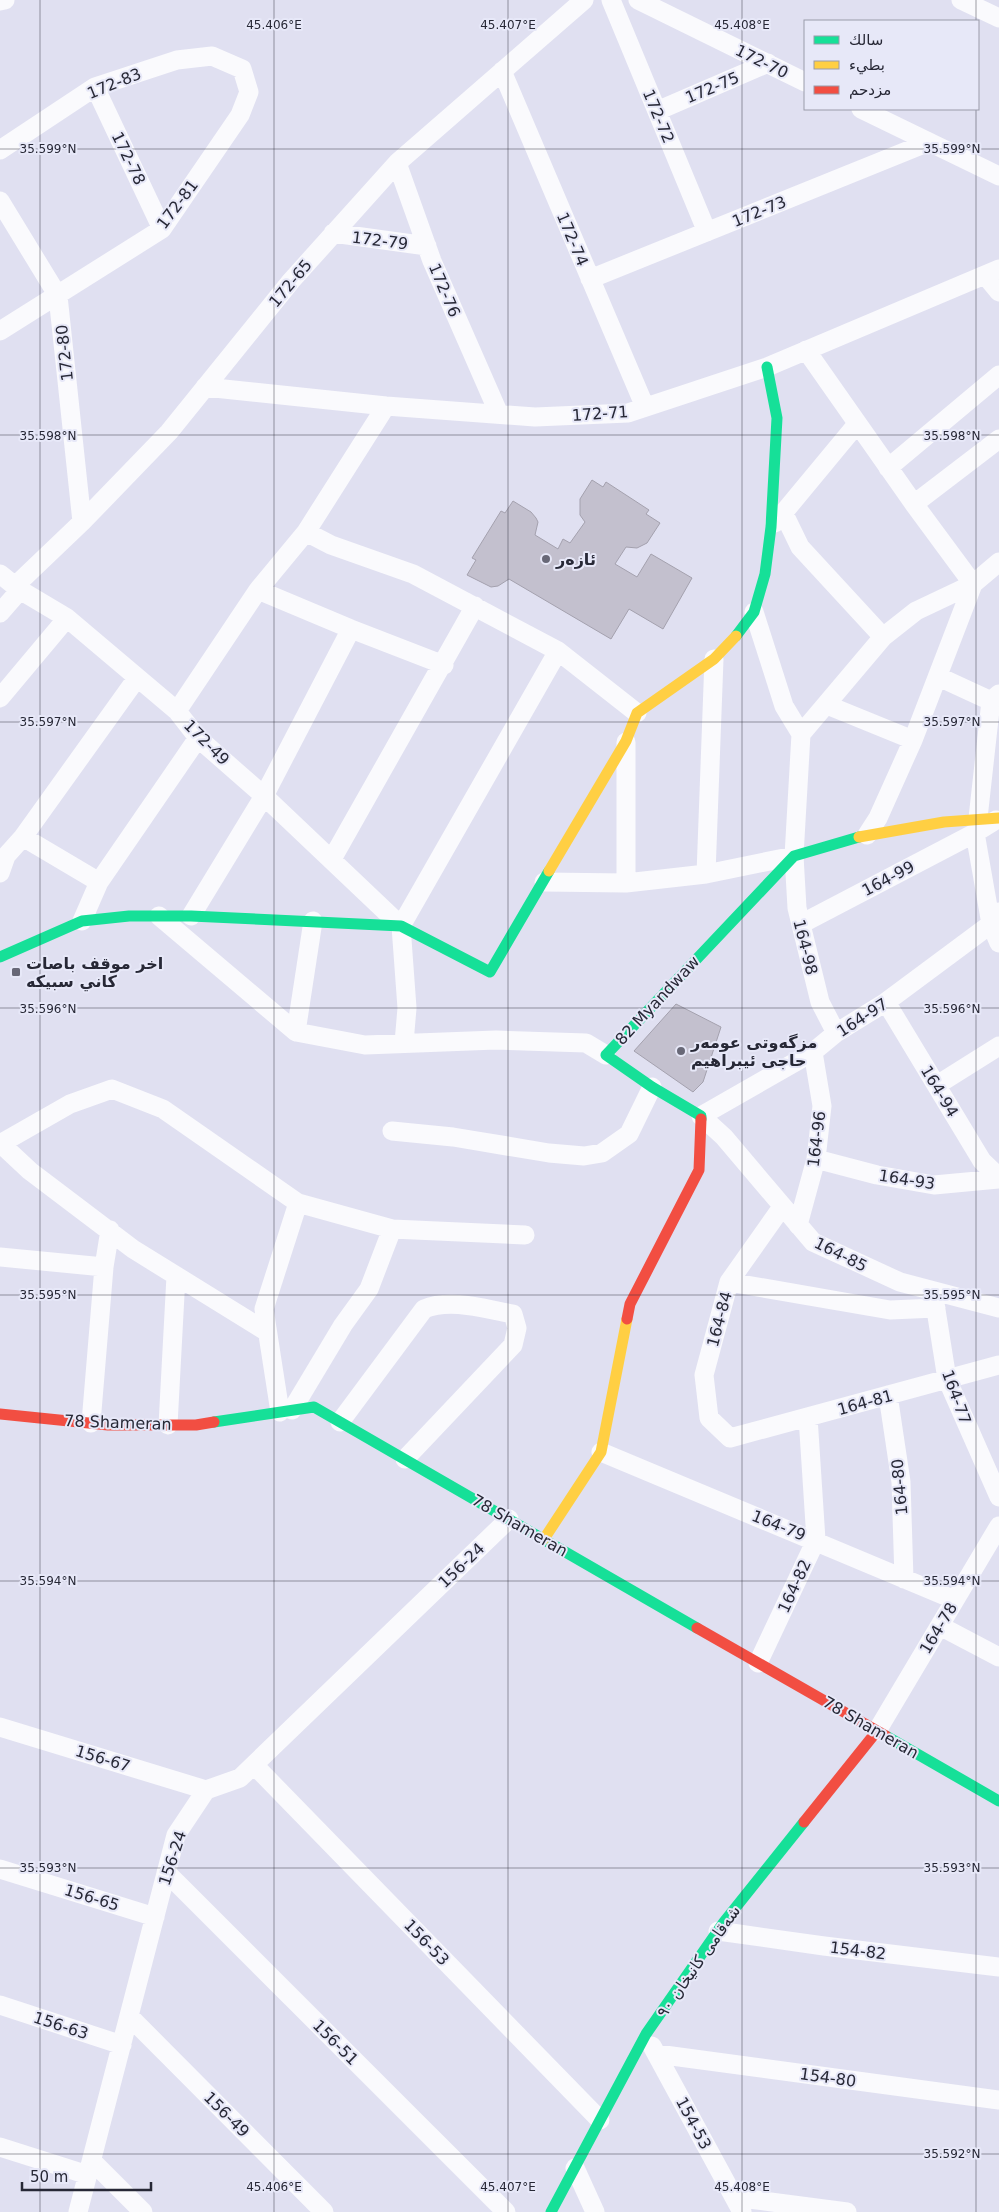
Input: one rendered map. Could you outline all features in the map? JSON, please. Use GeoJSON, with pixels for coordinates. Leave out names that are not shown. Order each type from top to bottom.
{"type":"FeatureCollection","features":[{"type":"Feature","properties":{"kind":"street"},"geometry":{"type":"LineString","coordinates":[[0,1],[5,0]]}},
{"type":"Feature","properties":{"kind":"street","name":"172-65"},"geometry":{"type":"LineString","coordinates":[[0,613],[12,583],[82,522],[169,432],[291,281],[397,163],[584,0]]}},
{"type":"Feature","properties":{"kind":"street","name":"172-72"},"geometry":{"type":"LineString","coordinates":[[611,0],[707,232]]}},
{"type":"Feature","properties":{"kind":"street","name":"172-70"},"geometry":{"type":"LineString","coordinates":[[638,0],[804,81]]}},
{"type":"Feature","properties":{"kind":"street"},"geometry":{"type":"LineString","coordinates":[[960,0],[983,4],[999,18]]}},
{"type":"Feature","properties":{"kind":"street","name":"172-83"},"geometry":{"type":"LineString","coordinates":[[0,150],[95,87],[177,60],[212,56]]}},
{"type":"Feature","properties":{"kind":"street","name":"172-81"},"geometry":{"type":"LineString","coordinates":[[0,331],[162,229],[240,116],[249,92],[242,69],[212,56]]}},
{"type":"Feature","properties":{"kind":"street","name":"172-75"},"geometry":{"type":"LineString","coordinates":[[657,111],[768,63]]}},
{"type":"Feature","properties":{"kind":"street","name":"172-74"},"geometry":{"type":"LineString","coordinates":[[502,71],[645,407]]}},
{"type":"Feature","properties":{"kind":"street","name":"172-78"},"geometry":{"type":"LineString","coordinates":[[95,87],[162,229]]}},
{"type":"Feature","properties":{"kind":"street"},"geometry":{"type":"LineString","coordinates":[[862,110],[999,176]]}},
{"type":"Feature","properties":{"kind":"street","name":"172-73"},"geometry":{"type":"LineString","coordinates":[[590,279],[929,142]]}},
{"type":"Feature","properties":{"kind":"street","name":"172-76"},"geometry":{"type":"LineString","coordinates":[[397,163],[427,246],[499,414]]}},
{"type":"Feature","properties":{"kind":"street","name":"172-80"},"geometry":{"type":"LineString","coordinates":[[0,200],[58,296],[82,522]]}},
{"type":"Feature","properties":{"kind":"street","name":"172-79"},"geometry":{"type":"LineString","coordinates":[[333,234],[427,246]]}},
{"type":"Feature","properties":{"kind":"street"},"geometry":{"type":"LineString","coordinates":[[992,272],[999,292]]}},
{"type":"Feature","properties":{"kind":"street","name":"172-71"},"geometry":{"type":"LineString","coordinates":[[205,387],[386,406],[535,417],[628,413],[767,367],[992,272]]}},
{"type":"Feature","properties":{"kind":"street"},"geometry":{"type":"LineString","coordinates":[[806,350],[888,468],[973,584]]}},
{"type":"Feature","properties":{"kind":"street"},"geometry":{"type":"LineString","coordinates":[[0,956],[82,921],[128,916],[192,916],[401,926],[490,972],[626,741],[636,713],[714,659],[731,643],[754,612],[777,521],[777,418],[767,367]]}},
{"type":"Feature","properties":{"kind":"street"},"geometry":{"type":"LineString","coordinates":[[888,468],[999,375]]}},
{"type":"Feature","properties":{"kind":"street"},"geometry":{"type":"LineString","coordinates":[[177,711],[258,590],[306,532],[386,406]]}},
{"type":"Feature","properties":{"kind":"street"},"geometry":{"type":"LineString","coordinates":[[777,521],[857,424]]}},
{"type":"Feature","properties":{"kind":"street"},"geometry":{"type":"LineString","coordinates":[[914,504],[999,439]]}},
{"type":"Feature","properties":{"kind":"street"},"geometry":{"type":"LineString","coordinates":[[777,521],[883,637]]}},
{"type":"Feature","properties":{"kind":"street"},"geometry":{"type":"LineString","coordinates":[[306,532],[331,546],[413,574],[558,651],[636,713]]}},
{"type":"Feature","properties":{"kind":"street"},"geometry":{"type":"LineString","coordinates":[[754,612],[784,706],[801,734],[883,637],[916,610],[973,584],[999,562]]}},
{"type":"Feature","properties":{"kind":"street","name":"172-49"},"geometry":{"type":"LineString","coordinates":[[12,583],[67,618],[177,711],[198,738],[264,796],[401,926]]}},
{"type":"Feature","properties":{"kind":"street"},"geometry":{"type":"LineString","coordinates":[[867,834],[878,818],[913,740],[939,677],[973,584]]}},
{"type":"Feature","properties":{"kind":"street"},"geometry":{"type":"LineString","coordinates":[[258,590],[444,665]]}},
{"type":"Feature","properties":{"kind":"street"},"geometry":{"type":"LineString","coordinates":[[332,859],[444,665],[475,606]]}},
{"type":"Feature","properties":{"kind":"street"},"geometry":{"type":"LineString","coordinates":[[0,698],[67,618]]}},
{"type":"Feature","properties":{"kind":"street"},"geometry":{"type":"LineString","coordinates":[[192,916],[264,796],[351,629]]}},
{"type":"Feature","properties":{"kind":"street"},"geometry":{"type":"LineString","coordinates":[[404,1043],[408,1008],[401,926],[558,651]]}},
{"type":"Feature","properties":{"kind":"street"},"geometry":{"type":"LineString","coordinates":[[706,874],[714,659]]}},
{"type":"Feature","properties":{"kind":"street"},"geometry":{"type":"LineString","coordinates":[[939,677],[995,697],[976,826],[999,943]]}},
{"type":"Feature","properties":{"kind":"street"},"geometry":{"type":"LineString","coordinates":[[2,858],[22,837],[137,678]]}},
{"type":"Feature","properties":{"kind":"street"},"geometry":{"type":"LineString","coordinates":[[827,705],[913,740]]}},
{"type":"Feature","properties":{"kind":"street","name":"164-98"},"geometry":{"type":"LineString","coordinates":[[801,734],[794,856],[797,908],[820,1002],[836,1033]]}},
{"type":"Feature","properties":{"kind":"street"},"geometry":{"type":"LineString","coordinates":[[82,921],[99,882],[198,738]]}},
{"type":"Feature","properties":{"kind":"street"},"geometry":{"type":"LineString","coordinates":[[626,741],[626,883]]}},
{"type":"Feature","properties":{"kind":"street","name":"164-99"},"geometry":{"type":"LineString","coordinates":[[801,924],[976,826],[999,818]]}},
{"type":"Feature","properties":{"kind":"street","name":"82 Myandwaw"},"geometry":{"type":"LineString","coordinates":[[701,1116],[652,1087],[606,1054],[794,856],[867,834],[944,822],[976,826]]}},
{"type":"Feature","properties":{"kind":"street"},"geometry":{"type":"LineString","coordinates":[[22,837],[99,882]]}},
{"type":"Feature","properties":{"kind":"street"},"geometry":{"type":"LineString","coordinates":[[544,882],[626,883],[706,874],[794,856]]}},
{"type":"Feature","properties":{"kind":"street"},"geometry":{"type":"LineString","coordinates":[[159,916],[296,1032],[365,1045],[496,1040],[586,1042],[606,1054]]}},
{"type":"Feature","properties":{"kind":"street","name":"164-97"},"geometry":{"type":"LineString","coordinates":[[701,1116],[813,1052],[836,1033],[886,1002],[995,918]]}},
{"type":"Feature","properties":{"kind":"street"},"geometry":{"type":"LineString","coordinates":[[296,1032],[313,921]]}},
{"type":"Feature","properties":{"kind":"street","name":"164-94"},"geometry":{"type":"LineString","coordinates":[[886,1002],[982,1160],[999,1178]]}},
{"type":"Feature","properties":{"kind":"street"},"geometry":{"type":"LineString","coordinates":[[937,1086],[999,1046]]}},
{"type":"Feature","properties":{"kind":"street","name":"164-96"},"geometry":{"type":"LineString","coordinates":[[798,1225],[816,1159],[822,1106],[813,1052]]}},
{"type":"Feature","properties":{"kind":"street"},"geometry":{"type":"LineString","coordinates":[[392,1131],[453,1137],[549,1153],[584,1156],[602,1153],[629,1134],[652,1087]]}},
{"type":"Feature","properties":{"kind":"street"},"geometry":{"type":"LineString","coordinates":[[267,1332],[133,1249],[30,1171],[0,1144],[70,1104],[112,1089],[163,1109],[298,1203],[392,1229],[525,1235]]}},
{"type":"Feature","properties":{"kind":"street"},"geometry":{"type":"LineString","coordinates":[[544,1539],[601,1452],[630,1304],[699,1170],[701,1116]]}},
{"type":"Feature","properties":{"kind":"street","name":"164-85"},"geometry":{"type":"LineString","coordinates":[[701,1116],[724,1137],[813,1242],[935,1300],[999,1308]]}},
{"type":"Feature","properties":{"kind":"street","name":"164-93"},"geometry":{"type":"LineString","coordinates":[[816,1159],[877,1176],[934,1186],[999,1178]]}},
{"type":"Feature","properties":{"kind":"street"},"geometry":{"type":"LineString","coordinates":[[286,1411],[267,1332],[264,1309],[298,1203]]}},
{"type":"Feature","properties":{"kind":"street","name":"164-84"},"geometry":{"type":"LineString","coordinates":[[730,1438],[709,1418],[704,1375],[729,1282],[782,1207]]}},
{"type":"Feature","properties":{"kind":"street"},"geometry":{"type":"LineString","coordinates":[[286,1411],[369,1289],[392,1229]]}},
{"type":"Feature","properties":{"kind":"street"},"geometry":{"type":"LineString","coordinates":[[91,1423],[104,1266],[110,1230]]}},
{"type":"Feature","properties":{"kind":"street"},"geometry":{"type":"LineString","coordinates":[[0,1256],[104,1266]]}},
{"type":"Feature","properties":{"kind":"street"},"geometry":{"type":"LineString","coordinates":[[168,1425],[176,1276]]}},
{"type":"Feature","properties":{"kind":"street"},"geometry":{"type":"LineString","coordinates":[[729,1282],[890,1310],[935,1300]]}},
{"type":"Feature","properties":{"kind":"street","name":"164-77"},"geometry":{"type":"LineString","coordinates":[[935,1300],[946,1379],[999,1498]]}},
{"type":"Feature","properties":{"kind":"street"},"geometry":{"type":"LineString","coordinates":[[340,1422],[424,1309],[434,1305],[448,1304],[513,1314],[517,1328],[514,1345],[405,1459]]}},
{"type":"Feature","properties":{"kind":"street","name":"164-81"},"geometry":{"type":"LineString","coordinates":[[730,1438],[999,1365]]}},
{"type":"Feature","properties":{"kind":"street","name":"164-80"},"geometry":{"type":"LineString","coordinates":[[888,1395],[901,1482],[904,1579]]}},
{"type":"Feature","properties":{"kind":"street","name":"78 Shameran"},"geometry":{"type":"LineString","coordinates":[[0,1414],[34,1419],[108,1425],[196,1425],[314,1407],[999,1801]]}},
{"type":"Feature","properties":{"kind":"street","name":"164-82"},"geometry":{"type":"LineString","coordinates":[[758,1663],[816,1540],[808,1417]]}},
{"type":"Feature","properties":{"kind":"street","name":"164-79"},"geometry":{"type":"LineString","coordinates":[[601,1452],[816,1540],[955,1600]]}},
{"type":"Feature","properties":{"kind":"street","name":"156-24"},"geometry":{"type":"LineString","coordinates":[[78,2212],[176,1835],[206,1790],[240,1778],[509,1519]]}},
{"type":"Feature","properties":{"kind":"street","name":"164-78"},"geometry":{"type":"LineString","coordinates":[[877,1731],[999,1526]]}},
{"type":"Feature","properties":{"kind":"street"},"geometry":{"type":"LineString","coordinates":[[940,1626],[999,1657]]}},
{"type":"Feature","properties":{"kind":"street","name":"156-67"},"geometry":{"type":"LineString","coordinates":[[0,1727],[206,1790]]}},
{"type":"Feature","properties":{"kind":"street","name":"شەقامی کانیخان ٩٠"},"geometry":{"type":"LineString","coordinates":[[551,2212],[646,2034],[718,1931],[877,1731]]}},
{"type":"Feature","properties":{"kind":"street","name":"156-53"},"geometry":{"type":"LineString","coordinates":[[254,1765],[600,2120]]}},
{"type":"Feature","properties":{"kind":"street","name":"156-65"},"geometry":{"type":"LineString","coordinates":[[0,1869],[155,1917]]}},
{"type":"Feature","properties":{"kind":"street","name":"156-51"},"geometry":{"type":"LineString","coordinates":[[166,1872],[506,2212]]}},
{"type":"Feature","properties":{"kind":"street","name":"154-82"},"geometry":{"type":"LineString","coordinates":[[718,1931],[824,1946],[999,1966]]}},
{"type":"Feature","properties":{"kind":"street","name":"156-63"},"geometry":{"type":"LineString","coordinates":[[0,2006],[122,2045]]}},
{"type":"Feature","properties":{"kind":"street","name":"156-49"},"geometry":{"type":"LineString","coordinates":[[129,2016],[324,2212]]}},
{"type":"Feature","properties":{"kind":"street","name":"154-53"},"geometry":{"type":"LineString","coordinates":[[646,2034],[738,2204]]}},
{"type":"Feature","properties":{"kind":"street","name":"154-80"},"geometry":{"type":"LineString","coordinates":[[657,2054],[999,2100]]}},
{"type":"Feature","properties":{"kind":"street"},"geometry":{"type":"LineString","coordinates":[[0,2147],[90,2168],[143,2212]]}},
{"type":"Feature","properties":{"kind":"street"},"geometry":{"type":"LineString","coordinates":[[575,2168],[596,2212]]}},
{"type":"Feature","properties":{"kind":"street"},"geometry":{"type":"LineString","coordinates":[[738,2204],[847,2212]]}},
{"type":"Feature","properties":{"kind":"building","name":"ئازەر"},"geometry":{"type":"Polygon","coordinates":[[[592,480],[603,487],[606,482],[649,510],[646,514],[660,523],[647,543],[637,548],[626,547],[615,564],[637,577],[651,554],[692,578],[663,629],[629,609],[611,639],[509,579],[498,586],[491,587],[467,575],[476,560],[472,558],[501,511],[505,513],[513,501],[531,512],[536,518],[538,522],[535,535],[558,549],[563,539],[570,543],[585,522],[580,515],[580,499],[592,480]]]}},
{"type":"Feature","properties":{"kind":"building"},"geometry":{"type":"Polygon","coordinates":[[[676,1004],[721,1027],[703,1082],[693,1092],[634,1051],[676,1004]]]}},
{"type":"Feature","properties":{"kind":"traffic: fast"},"geometry":{"type":"LineString","coordinates":[[736,636],[754,612],[765,574],[771,527],[777,418],[767,367]]}},
{"type":"Feature","properties":{"kind":"traffic: fast"},"geometry":{"type":"LineString","coordinates":[[701,1119],[701,1116],[652,1087],[606,1055],[794,856],[859,837]]}},
{"type":"Feature","properties":{"kind":"traffic: fast"},"geometry":{"type":"LineString","coordinates":[[0,957],[82,921],[129,916],[191,916],[401,926],[490,972],[549,871]]}},
{"type":"Feature","properties":{"kind":"traffic: fast"},"geometry":{"type":"LineString","coordinates":[[214,1422],[314,1407],[697,1628]]}},
{"type":"Feature","properties":{"kind":"traffic: fast"},"geometry":{"type":"LineString","coordinates":[[886,1736],[999,1801]]}},
{"type":"Feature","properties":{"kind":"traffic: fast"},"geometry":{"type":"LineString","coordinates":[[551,2212],[646,2034],[724,1922],[804,1822]]}},
{"type":"Feature","properties":{"kind":"traffic: slow"},"geometry":{"type":"LineString","coordinates":[[549,871],[626,741],[637,713],[714,659],[736,636]]}},
{"type":"Feature","properties":{"kind":"traffic: slow"},"geometry":{"type":"LineString","coordinates":[[859,837],[944,822],[999,818]]}},
{"type":"Feature","properties":{"kind":"traffic: slow"},"geometry":{"type":"LineString","coordinates":[[544,1539],[601,1452],[627,1319]]}},
{"type":"Feature","properties":{"kind":"traffic: jam"},"geometry":{"type":"LineString","coordinates":[[627,1319],[630,1304],[699,1170],[701,1119]]}},
{"type":"Feature","properties":{"kind":"traffic: jam"},"geometry":{"type":"LineString","coordinates":[[0,1414],[108,1425],[196,1425],[214,1422]]}},
{"type":"Feature","properties":{"kind":"traffic: jam"},"geometry":{"type":"LineString","coordinates":[[697,1628],[886,1736]]}},
{"type":"Feature","properties":{"kind":"traffic: jam"},"geometry":{"type":"LineString","coordinates":[[804,1822],[877,1731]]}},
{"type":"Feature","properties":{"kind":"place","name":"ئازەر"},"geometry":{"type":"Point","coordinates":[546,559]}},
{"type":"Feature","properties":{"kind":"place","name":"اخر موقف باصات كاني سبيكه"},"geometry":{"type":"Point","coordinates":[16,972]}},
{"type":"Feature","properties":{"kind":"place","name":"مزگەوتی عومەر حاجی ئیبراهیم"},"geometry":{"type":"Point","coordinates":[681,1051]}}]}
